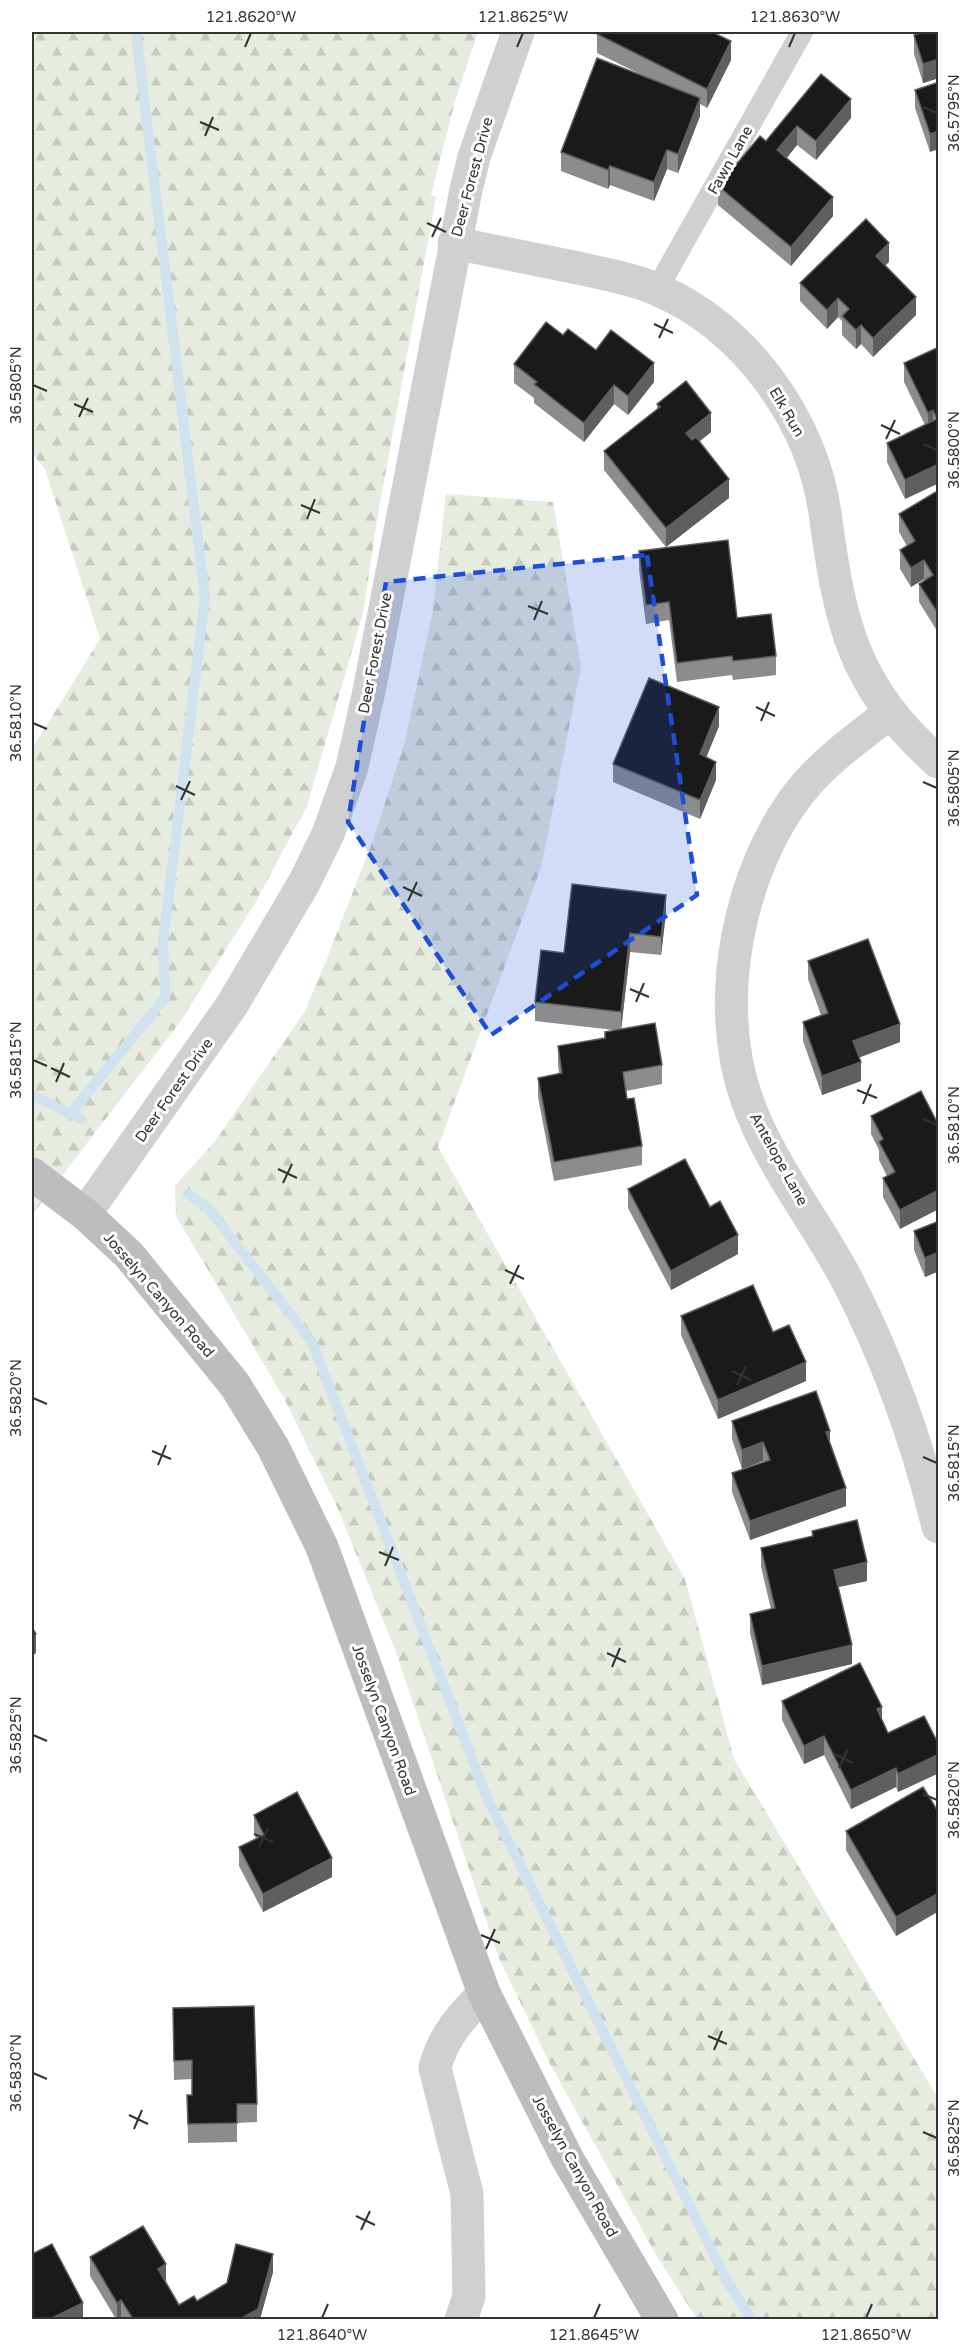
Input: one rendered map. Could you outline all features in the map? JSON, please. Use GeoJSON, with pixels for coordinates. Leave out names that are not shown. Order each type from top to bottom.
{"type":"FeatureCollection","features":[{"type":"Feature","properties":{"kind":"street","name":"Deer Forest Drive"},"geometry":{"type":"LineString","coordinates":[[85,1214],[232,1005],[304,883],[328,834],[352,767],[369,692],[454,243],[474,157],[518,32]]}},
{"type":"Feature","properties":{"kind":"street","name":"Elk Run"},"geometry":{"type":"LineString","coordinates":[[454,243],[601,273],[657,289],[682,302],[734,342],[758,366],[795,421],[819,481],[829,556],[847,632],[859,660],[890,713],[939,762]]}},
{"type":"Feature","properties":{"kind":"street","name":"Antelope Lane"},"geometry":{"type":"LineString","coordinates":[[890,713],[818,771],[800,793],[766,848],[748,892],[738,932],[732,1015],[737,1056],[749,1105],[760,1132],[840,1268],[870,1328],[914,1438],[939,1527]]}},
{"type":"Feature","properties":{"kind":"street","name":"Josselyn Canyon Road"},"geometry":{"type":"LineString","coordinates":[[32,1174],[85,1214],[129,1255],[234,1385],[273,1447],[322,1547],[484,1993],[567,2158],[662,2319]]}},
{"type":"Feature","properties":{"kind":"street"},"geometry":{"type":"LineString","coordinates":[[461,2319],[469,2296],[467,2194],[435,2068],[440,2047],[450,2030],[484,1993]]}},
{"type":"Feature","properties":{"kind":"lane","name":"Fawn Lane"},"geometry":{"type":"LineString","coordinates":[[657,289],[802,32]]}},
{"type":"Feature","properties":{"kind":"highlighted area"},"geometry":{"type":"Polygon","coordinates":[[[647,555],[697,895],[491,1035],[348,822],[386,582],[647,555]]]}},
{"type":"Feature","properties":{"kind":"green space"},"geometry":{"type":"Polygon","coordinates":[[[32,32],[478,32],[455,101],[431,195],[436,197],[379,508],[363,613],[307,806],[254,905],[180,1022],[32,1215],[32,749],[100,639],[45,469],[32,454],[32,32]]]}},
{"type":"Feature","properties":{"kind":"green space"},"geometry":{"type":"Polygon","coordinates":[[[446,494],[553,502],[581,667],[541,868],[438,1147],[685,1579],[734,1759],[935,2093],[938,2102],[938,2319],[697,2319],[655,2253],[550,2064],[499,1958],[396,1652],[338,1509],[284,1398],[176,1216],[175,1186],[216,1140],[305,1011],[373,840],[405,742],[433,609],[446,494]]]}},
{"type":"Feature","properties":{"kind":"building"},"geometry":{"type":"Polygon","coordinates":[[[599,32],[712,32],[731,41],[707,89],[597,34],[599,32]]]}},
{"type":"Feature","properties":{"kind":"building"},"geometry":{"type":"Polygon","coordinates":[[[939,32],[939,59],[923,64],[914,35],[939,32]]]}},
{"type":"Feature","properties":{"kind":"building"},"geometry":{"type":"Polygon","coordinates":[[[597,58],[700,98],[678,154],[667,150],[654,182],[610,166],[608,170],[561,152],[597,58]]]}},
{"type":"Feature","properties":{"kind":"building"},"geometry":{"type":"Polygon","coordinates":[[[821,74],[851,99],[816,141],[797,126],[777,150],[833,197],[791,247],[718,186],[760,136],[766,141],[821,74]]]}},
{"type":"Feature","properties":{"kind":"building"},"geometry":{"type":"Polygon","coordinates":[[[939,82],[939,131],[930,134],[915,90],[939,82]]]}},
{"type":"Feature","properties":{"kind":"building"},"geometry":{"type":"Polygon","coordinates":[[[866,219],[889,243],[876,256],[916,297],[873,338],[861,325],[856,330],[842,316],[849,309],[838,298],[827,310],[800,283],[866,219]]]}},
{"type":"Feature","properties":{"kind":"building"},"geometry":{"type":"Polygon","coordinates":[[[546,322],[563,335],[568,329],[596,350],[611,330],[654,363],[628,396],[614,385],[584,423],[534,384],[537,382],[514,364],[546,322]]]}},
{"type":"Feature","properties":{"kind":"building"},"geometry":{"type":"Polygon","coordinates":[[[939,347],[939,464],[905,480],[887,443],[937,419],[933,410],[928,413],[904,363],[939,347]]]}},
{"type":"Feature","properties":{"kind":"building"},"geometry":{"type":"Polygon","coordinates":[[[686,381],[711,413],[686,433],[692,440],[696,437],[729,479],[666,528],[604,451],[660,407],[657,404],[686,381]]]}},
{"type":"Feature","properties":{"kind":"building"},"geometry":{"type":"Polygon","coordinates":[[[939,490],[939,615],[919,584],[933,575],[924,560],[911,568],[900,550],[915,541],[899,514],[939,490]]]}},
{"type":"Feature","properties":{"kind":"building"},"geometry":{"type":"Polygon","coordinates":[[[728,540],[737,618],[771,614],[776,656],[733,661],[732,656],[677,663],[669,602],[646,605],[639,551],[728,540]]]}},
{"type":"Feature","properties":{"kind":"building"},"geometry":{"type":"Polygon","coordinates":[[[649,678],[719,707],[700,754],[716,762],[700,800],[613,764],[649,678]]]}},
{"type":"Feature","properties":{"kind":"building"},"geometry":{"type":"Polygon","coordinates":[[[572,884],[666,895],[661,937],[630,933],[621,1012],[535,1002],[541,950],[564,953],[572,884]]]}},
{"type":"Feature","properties":{"kind":"building"},"geometry":{"type":"Polygon","coordinates":[[[868,939],[900,1024],[853,1041],[861,1062],[822,1076],[803,1022],[828,1013],[808,961],[868,939]]]}},
{"type":"Feature","properties":{"kind":"building"},"geometry":{"type":"Polygon","coordinates":[[[655,1023],[662,1065],[623,1072],[627,1099],[634,1098],[642,1146],[554,1162],[538,1078],[562,1073],[558,1046],[605,1038],[605,1032],[655,1023]]]}},
{"type":"Feature","properties":{"kind":"building"},"geometry":{"type":"Polygon","coordinates":[[[921,1091],[939,1126],[939,1190],[900,1210],[883,1178],[895,1172],[879,1142],[883,1139],[871,1116],[921,1091]]]}},
{"type":"Feature","properties":{"kind":"building"},"geometry":{"type":"Polygon","coordinates":[[[685,1159],[710,1207],[720,1201],[738,1235],[671,1271],[628,1189],[685,1159]]]}},
{"type":"Feature","properties":{"kind":"building"},"geometry":{"type":"Polygon","coordinates":[[[939,1221],[939,1252],[925,1258],[914,1231],[939,1221]]]}},
{"type":"Feature","properties":{"kind":"building"},"geometry":{"type":"Polygon","coordinates":[[[753,1285],[773,1332],[789,1325],[806,1362],[718,1400],[681,1316],[753,1285]]]}},
{"type":"Feature","properties":{"kind":"building"},"geometry":{"type":"Polygon","coordinates":[[[816,1391],[830,1431],[826,1432],[846,1488],[750,1521],[732,1473],[770,1460],[763,1442],[742,1450],[732,1421],[816,1391]]]}},
{"type":"Feature","properties":{"kind":"building"},"geometry":{"type":"Polygon","coordinates":[[[857,1520],[867,1562],[834,1570],[852,1645],[762,1666],[750,1614],[775,1608],[761,1548],[813,1536],[812,1531],[857,1520]]]}},
{"type":"Feature","properties":{"kind":"building"},"geometry":{"type":"Polygon","coordinates":[[[860,1663],[882,1707],[877,1709],[888,1733],[924,1716],[939,1745],[939,1754],[898,1774],[896,1768],[851,1790],[824,1736],[804,1746],[782,1701],[860,1663]]]}},
{"type":"Feature","properties":{"kind":"building"},"geometry":{"type":"Polygon","coordinates":[[[923,1787],[939,1813],[939,1893],[896,1917],[846,1831],[923,1787]]]}},
{"type":"Feature","properties":{"kind":"building"},"geometry":{"type":"Polygon","coordinates":[[[297,1792],[332,1858],[263,1894],[239,1847],[264,1835],[254,1815],[297,1792]]]}},
{"type":"Feature","properties":{"kind":"building"},"geometry":{"type":"Polygon","coordinates":[[[254,2006],[257,2104],[237,2104],[237,2123],[188,2124],[187,2095],[192,2095],[192,2060],[174,2061],[173,2008],[254,2006]]]}},
{"type":"Feature","properties":{"kind":"building"},"geometry":{"type":"Polygon","coordinates":[[[143,2226],[166,2264],[158,2269],[179,2305],[194,2296],[197,2301],[227,2283],[236,2244],[273,2254],[258,2309],[240,2319],[133,2319],[121,2300],[117,2303],[90,2257],[143,2226]]]}},
{"type":"Feature","properties":{"kind":"building"},"geometry":{"type":"Polygon","coordinates":[[[52,2244],[83,2303],[50,2319],[32,2319],[32,2254],[52,2244]]]}},
{"type":"Feature","properties":{"kind":"waterway"},"geometry":{"type":"LineString","coordinates":[[70,1114],[165,998],[163,942],[205,597],[136,32]]}},
{"type":"Feature","properties":{"kind":"waterway"},"geometry":{"type":"LineString","coordinates":[[32,1095],[81,1119]]}},
{"type":"Feature","properties":{"kind":"waterway"},"geometry":{"type":"LineString","coordinates":[[188,1194],[208,1208],[312,1342],[487,1798],[728,2283],[752,2320]]}}]}
